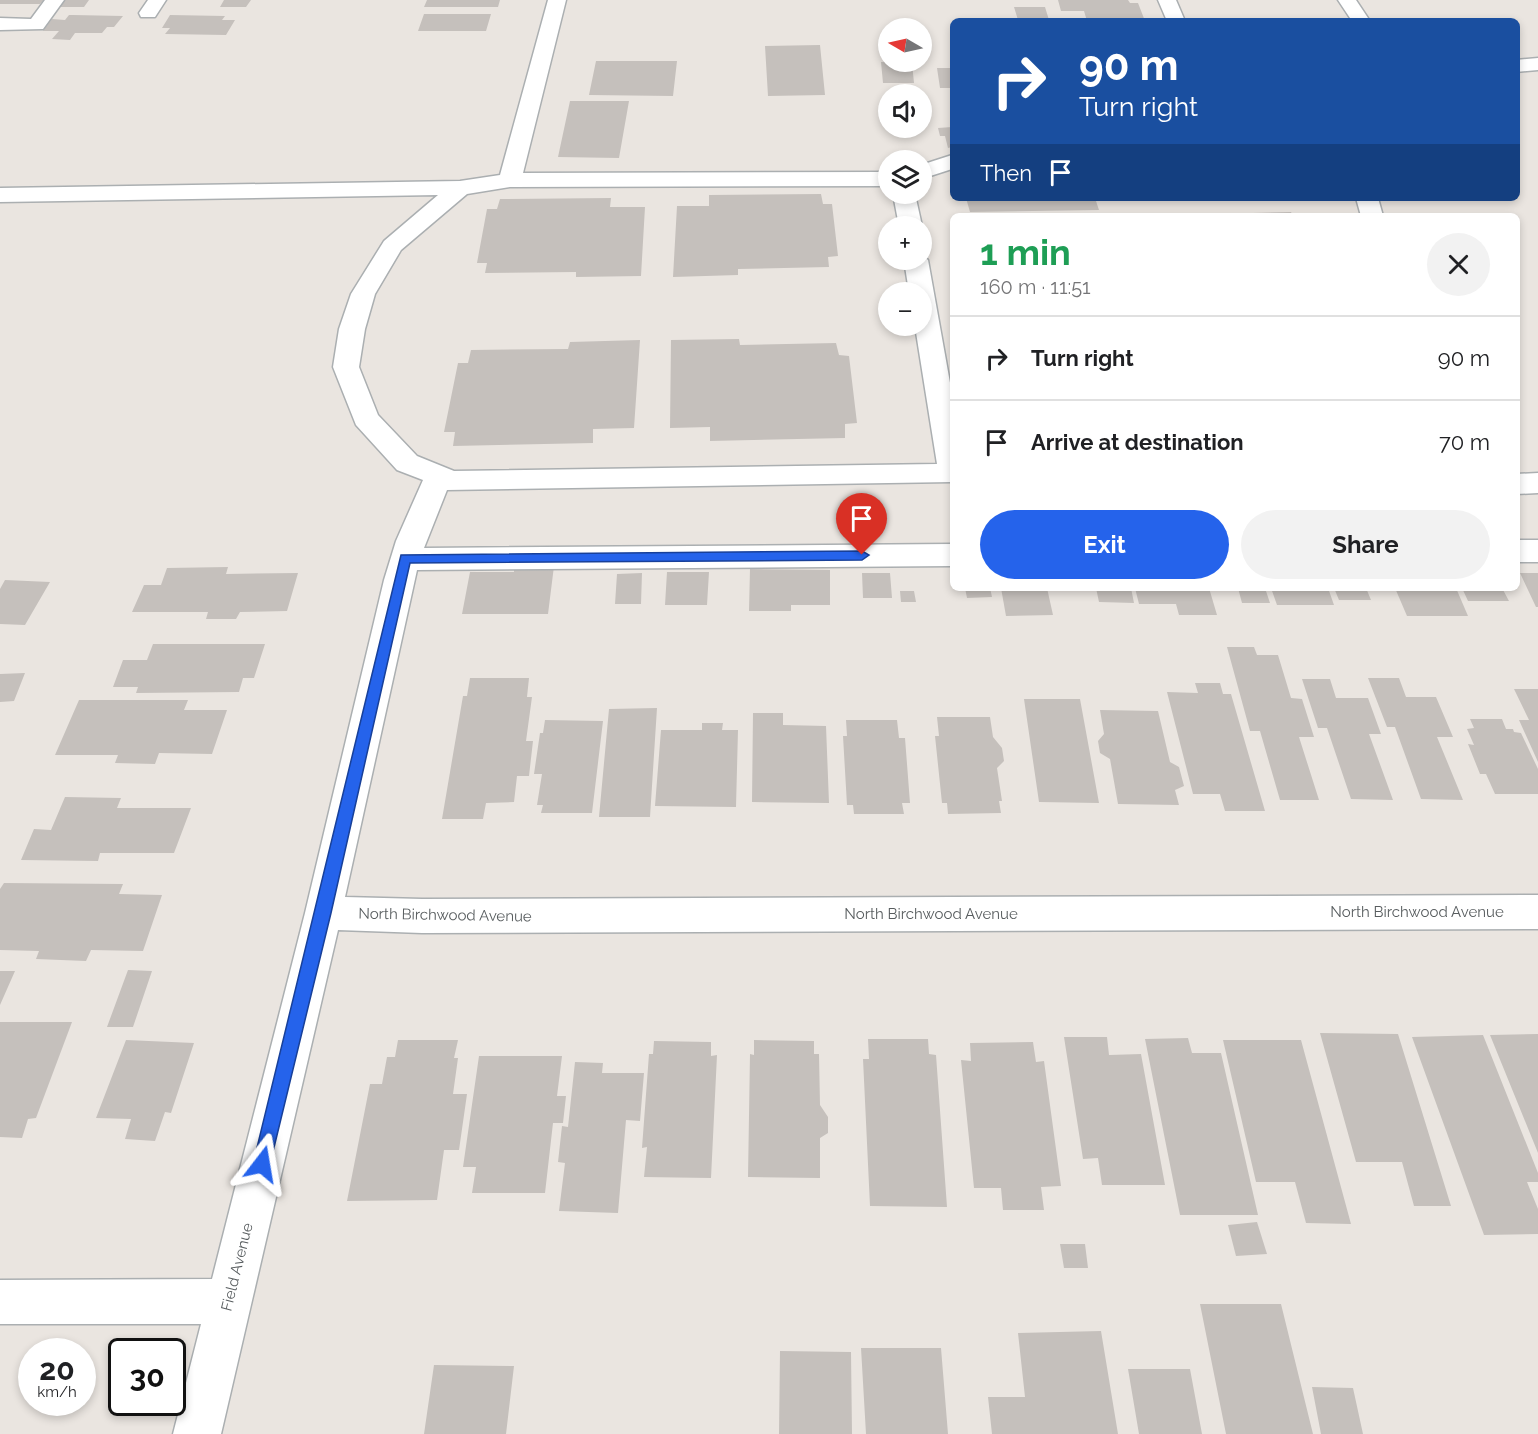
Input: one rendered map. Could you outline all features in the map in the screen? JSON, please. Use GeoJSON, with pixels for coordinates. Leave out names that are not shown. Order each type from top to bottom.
{"type":"FeatureCollection","features":[{"type":"Feature","properties":{"kind":"street"},"geometry":{"type":"LineString","coordinates":[[0,24],[36,25],[55,0]]}},
{"type":"Feature","properties":{"kind":"street"},"geometry":{"type":"LineString","coordinates":[[510,180],[547,44],[556,0]]}},
{"type":"Feature","properties":{"kind":"street"},"geometry":{"type":"LineString","coordinates":[[1347,0],[1359,18]]}},
{"type":"Feature","properties":{"kind":"street"},"geometry":{"type":"LineString","coordinates":[[1520,66],[1538,64]]}},
{"type":"Feature","properties":{"kind":"street"},"geometry":{"type":"LineString","coordinates":[[932,168],[950,163]]}},
{"type":"Feature","properties":{"kind":"street"},"geometry":{"type":"LineString","coordinates":[[0,195],[460,188],[510,180],[878,179]]}},
{"type":"Feature","properties":{"kind":"street"},"geometry":{"type":"LineString","coordinates":[[460,188],[392,246],[363,294],[352,329],[346,367],[366,419],[407,463],[451,481],[950,470]]}},
{"type":"Feature","properties":{"kind":"street"},"geometry":{"type":"LineString","coordinates":[[918,270],[950,458]]}},
{"type":"Feature","properties":{"kind":"street","name":"Field Avenue"},"geometry":{"type":"LineString","coordinates":[[197,1434],[408,550],[439,476]]}},
{"type":"Feature","properties":{"kind":"street"},"geometry":{"type":"LineString","coordinates":[[1520,484],[1538,483]]}},
{"type":"Feature","properties":{"kind":"street"},"geometry":{"type":"LineString","coordinates":[[408,550],[553,556],[950,555]]}},
{"type":"Feature","properties":{"kind":"street"},"geometry":{"type":"LineString","coordinates":[[1520,551],[1538,551]]}},
{"type":"Feature","properties":{"kind":"street","name":"North Birchwood Avenue"},"geometry":{"type":"LineString","coordinates":[[323,913],[446,916],[1538,912]]}},
{"type":"Feature","properties":{"kind":"street"},"geometry":{"type":"LineString","coordinates":[[0,1302],[228,1300]]}},
{"type":"Feature","properties":{"kind":"building"},"geometry":{"type":"Polygon","coordinates":[[[0,0],[44,0],[40,4],[0,4],[0,0]]]}},
{"type":"Feature","properties":{"kind":"building"},"geometry":{"type":"Polygon","coordinates":[[[62,0],[89,0],[84,7],[56,7],[62,0]]]}},
{"type":"Feature","properties":{"kind":"building"},"geometry":{"type":"Polygon","coordinates":[[[224,0],[251,0],[246,7],[220,7],[224,0]]]}},
{"type":"Feature","properties":{"kind":"building"},"geometry":{"type":"Polygon","coordinates":[[[427,0],[500,0],[498,7],[424,7],[427,0]]]}},
{"type":"Feature","properties":{"kind":"building"},"geometry":{"type":"Polygon","coordinates":[[[1058,0],[1128,0],[1130,3],[1138,3],[1144,18],[1086,18],[1084,11],[1061,11],[1058,0]]]}},
{"type":"Feature","properties":{"kind":"building"},"geometry":{"type":"Polygon","coordinates":[[[1014,7],[1045,7],[1048,18],[1017,18],[1014,7]]]}},
{"type":"Feature","properties":{"kind":"building"},"geometry":{"type":"Polygon","coordinates":[[[424,14],[491,14],[486,31],[418,31],[424,14]]]}},
{"type":"Feature","properties":{"kind":"building"},"geometry":{"type":"Polygon","coordinates":[[[69,15],[123,16],[114,27],[107,27],[102,33],[75,33],[70,40],[52,39],[59,31],[43,31],[52,19],[65,20],[69,15]]]}},
{"type":"Feature","properties":{"kind":"building"},"geometry":{"type":"Polygon","coordinates":[[[170,15],[225,16],[222,20],[235,20],[226,35],[165,34],[170,28],[162,28],[170,15]]]}},
{"type":"Feature","properties":{"kind":"building"},"geometry":{"type":"Polygon","coordinates":[[[820,45],[825,95],[768,96],[765,46],[820,45]]]}},
{"type":"Feature","properties":{"kind":"building"},"geometry":{"type":"Polygon","coordinates":[[[596,61],[677,61],[673,96],[589,95],[596,61]]]}},
{"type":"Feature","properties":{"kind":"building"},"geometry":{"type":"Polygon","coordinates":[[[937,68],[950,68],[950,88],[940,88],[937,68]]]}},
{"type":"Feature","properties":{"kind":"building"},"geometry":{"type":"Polygon","coordinates":[[[882,72],[913,72],[914,83],[883,83],[882,72]]]}},
{"type":"Feature","properties":{"kind":"building"},"geometry":{"type":"Polygon","coordinates":[[[570,101],[629,101],[619,158],[558,157],[570,101]]]}},
{"type":"Feature","properties":{"kind":"building"},"geometry":{"type":"Polygon","coordinates":[[[950,127],[950,148],[948,148],[945,136],[940,136],[938,128],[950,127]]]}},
{"type":"Feature","properties":{"kind":"building"},"geometry":{"type":"Polygon","coordinates":[[[821,194],[823,204],[832,204],[838,256],[828,257],[829,267],[738,269],[738,275],[673,277],[677,206],[709,206],[709,195],[821,194]]]}},
{"type":"Feature","properties":{"kind":"building"},"geometry":{"type":"Polygon","coordinates":[[[611,198],[610,207],[645,207],[641,276],[576,277],[576,272],[485,273],[487,263],[477,263],[487,209],[497,209],[500,199],[611,198]]]}},
{"type":"Feature","properties":{"kind":"building"},"geometry":{"type":"Polygon","coordinates":[[[967,201],[1096,201],[1099,210],[970,212],[967,201]]]}},
{"type":"Feature","properties":{"kind":"building"},"geometry":{"type":"Polygon","coordinates":[[[739,339],[740,345],[836,343],[839,355],[849,356],[857,423],[845,424],[845,438],[710,441],[710,427],[670,428],[671,340],[739,339]]]}},
{"type":"Feature","properties":{"kind":"building"},"geometry":{"type":"Polygon","coordinates":[[[640,340],[634,428],[593,429],[593,443],[453,446],[455,432],[444,432],[458,363],[468,363],[471,350],[568,349],[570,342],[640,340]]]}},
{"type":"Feature","properties":{"kind":"building"},"geometry":{"type":"Polygon","coordinates":[[[514,566],[554,566],[548,614],[462,614],[470,572],[514,572],[514,566]]]}},
{"type":"Feature","properties":{"kind":"building"},"geometry":{"type":"Polygon","coordinates":[[[228,567],[226,574],[298,573],[287,611],[240,612],[236,619],[206,619],[208,612],[132,612],[144,585],[161,585],[167,568],[228,567]]]}},
{"type":"Feature","properties":{"kind":"building"},"geometry":{"type":"Polygon","coordinates":[[[750,569],[830,570],[830,605],[791,605],[791,611],[749,611],[750,569]]]}},
{"type":"Feature","properties":{"kind":"building"},"geometry":{"type":"Polygon","coordinates":[[[667,572],[709,572],[707,605],[665,605],[667,572]]]}},
{"type":"Feature","properties":{"kind":"building"},"geometry":{"type":"Polygon","coordinates":[[[642,573],[641,604],[615,604],[617,574],[642,573]]]}},
{"type":"Feature","properties":{"kind":"building"},"geometry":{"type":"Polygon","coordinates":[[[862,573],[890,573],[892,598],[863,598],[862,573]]]}},
{"type":"Feature","properties":{"kind":"building"},"geometry":{"type":"Polygon","coordinates":[[[1520,573],[1538,573],[1538,607],[1536,607],[1520,573]]]}},
{"type":"Feature","properties":{"kind":"building"},"geometry":{"type":"Polygon","coordinates":[[[5,580],[50,582],[25,625],[0,624],[0,589],[5,580]]]}},
{"type":"Feature","properties":{"kind":"building"},"geometry":{"type":"Polygon","coordinates":[[[900,591],[914,591],[916,602],[901,602],[900,591]]]}},
{"type":"Feature","properties":{"kind":"building"},"geometry":{"type":"Polygon","coordinates":[[[966,591],[991,591],[992,597],[967,598],[966,591]]]}},
{"type":"Feature","properties":{"kind":"building"},"geometry":{"type":"Polygon","coordinates":[[[1002,591],[1048,591],[1053,615],[1006,616],[1002,591]]]}},
{"type":"Feature","properties":{"kind":"building"},"geometry":{"type":"Polygon","coordinates":[[[1097,591],[1132,591],[1134,603],[1099,602],[1097,591]]]}},
{"type":"Feature","properties":{"kind":"building"},"geometry":{"type":"Polygon","coordinates":[[[1136,591],[1210,591],[1217,615],[1179,615],[1176,604],[1139,604],[1136,591]]]}},
{"type":"Feature","properties":{"kind":"building"},"geometry":{"type":"Polygon","coordinates":[[[1239,591],[1266,591],[1270,603],[1242,603],[1239,591]]]}},
{"type":"Feature","properties":{"kind":"building"},"geometry":{"type":"Polygon","coordinates":[[[1272,591],[1329,591],[1334,605],[1277,605],[1272,591]]]}},
{"type":"Feature","properties":{"kind":"building"},"geometry":{"type":"Polygon","coordinates":[[[1335,591],[1367,591],[1371,600],[1339,600],[1335,591]]]}},
{"type":"Feature","properties":{"kind":"building"},"geometry":{"type":"Polygon","coordinates":[[[1396,591],[1457,591],[1468,616],[1407,616],[1396,591]]]}},
{"type":"Feature","properties":{"kind":"building"},"geometry":{"type":"Polygon","coordinates":[[[1463,591],[1504,591],[1509,601],[1468,601],[1463,591]]]}},
{"type":"Feature","properties":{"kind":"building"},"geometry":{"type":"Polygon","coordinates":[[[153,644],[265,644],[254,678],[243,678],[239,692],[136,693],[138,687],[113,687],[123,660],[147,660],[153,644]]]}},
{"type":"Feature","properties":{"kind":"building"},"geometry":{"type":"Polygon","coordinates":[[[1227,647],[1254,647],[1257,655],[1278,655],[1291,698],[1302,699],[1314,737],[1299,737],[1319,800],[1280,800],[1260,731],[1250,731],[1227,647]]]}},
{"type":"Feature","properties":{"kind":"building"},"geometry":{"type":"Polygon","coordinates":[[[25,673],[14,701],[0,702],[0,674],[25,673]]]}},
{"type":"Feature","properties":{"kind":"building"},"geometry":{"type":"Polygon","coordinates":[[[470,678],[529,678],[527,697],[532,697],[526,741],[533,741],[529,776],[517,776],[514,802],[486,803],[483,819],[442,819],[463,696],[467,696],[470,678]]]}},
{"type":"Feature","properties":{"kind":"building"},"geometry":{"type":"Polygon","coordinates":[[[1368,678],[1399,678],[1406,697],[1436,697],[1453,737],[1437,737],[1463,800],[1421,799],[1395,727],[1387,727],[1368,678]]]}},
{"type":"Feature","properties":{"kind":"building"},"geometry":{"type":"Polygon","coordinates":[[[1302,679],[1330,679],[1336,698],[1368,698],[1381,734],[1369,734],[1393,800],[1351,799],[1327,728],[1318,728],[1302,679]]]}},
{"type":"Feature","properties":{"kind":"building"},"geometry":{"type":"Polygon","coordinates":[[[1195,683],[1220,683],[1223,694],[1231,694],[1265,811],[1225,811],[1220,794],[1193,794],[1167,692],[1198,693],[1195,683]]]}},
{"type":"Feature","properties":{"kind":"building"},"geometry":{"type":"Polygon","coordinates":[[[1514,689],[1538,689],[1538,762],[1519,720],[1529,720],[1514,689]]]}},
{"type":"Feature","properties":{"kind":"building"},"geometry":{"type":"Polygon","coordinates":[[[1024,699],[1080,699],[1099,803],[1039,802],[1024,699]]]}},
{"type":"Feature","properties":{"kind":"building"},"geometry":{"type":"Polygon","coordinates":[[[79,700],[188,700],[184,710],[227,710],[212,754],[159,753],[155,764],[115,763],[118,755],[55,755],[79,700]]]}},
{"type":"Feature","properties":{"kind":"building"},"geometry":{"type":"Polygon","coordinates":[[[657,708],[650,817],[599,817],[609,709],[657,708]]]}},
{"type":"Feature","properties":{"kind":"building"},"geometry":{"type":"Polygon","coordinates":[[[1100,710],[1158,711],[1170,762],[1179,767],[1184,786],[1175,790],[1179,805],[1118,804],[1110,759],[1100,753],[1098,741],[1104,734],[1100,710]]]}},
{"type":"Feature","properties":{"kind":"building"},"geometry":{"type":"Polygon","coordinates":[[[753,713],[783,713],[783,725],[826,726],[829,803],[752,802],[753,713]]]}},
{"type":"Feature","properties":{"kind":"building"},"geometry":{"type":"Polygon","coordinates":[[[937,717],[990,717],[993,737],[1002,748],[1004,761],[997,768],[1002,801],[999,801],[1001,813],[948,814],[947,803],[942,803],[935,736],[939,736],[937,717]]]}},
{"type":"Feature","properties":{"kind":"building"},"geometry":{"type":"Polygon","coordinates":[[[1470,719],[1502,719],[1506,729],[1513,729],[1514,732],[1521,733],[1538,769],[1538,794],[1495,794],[1486,774],[1480,774],[1468,744],[1474,745],[1467,729],[1474,728],[1470,719]]]}},
{"type":"Feature","properties":{"kind":"building"},"geometry":{"type":"Polygon","coordinates":[[[545,720],[603,721],[592,813],[541,813],[543,805],[537,805],[542,774],[534,774],[540,733],[543,733],[545,720]]]}},
{"type":"Feature","properties":{"kind":"building"},"geometry":{"type":"Polygon","coordinates":[[[846,720],[897,720],[899,738],[905,738],[910,803],[902,803],[904,814],[854,814],[853,805],[847,805],[843,736],[847,736],[846,720]]]}},
{"type":"Feature","properties":{"kind":"building"},"geometry":{"type":"Polygon","coordinates":[[[702,723],[723,723],[722,730],[738,730],[736,807],[655,806],[661,730],[702,730],[702,723]]]}},
{"type":"Feature","properties":{"kind":"building"},"geometry":{"type":"Polygon","coordinates":[[[65,797],[121,798],[117,808],[191,808],[174,853],[100,853],[98,861],[21,860],[34,829],[51,830],[65,797]]]}},
{"type":"Feature","properties":{"kind":"building"},"geometry":{"type":"Polygon","coordinates":[[[4,883],[123,884],[119,894],[162,895],[143,951],[91,950],[86,961],[36,959],[39,951],[0,950],[0,889],[4,883]]]}},
{"type":"Feature","properties":{"kind":"building"},"geometry":{"type":"Polygon","coordinates":[[[128,970],[152,971],[133,1027],[107,1027],[128,970]]]}},
{"type":"Feature","properties":{"kind":"building"},"geometry":{"type":"Polygon","coordinates":[[[0,971],[15,971],[0,1005],[0,971]]]}},
{"type":"Feature","properties":{"kind":"building"},"geometry":{"type":"Polygon","coordinates":[[[0,1022],[72,1022],[36,1118],[28,1119],[22,1138],[0,1137],[0,1022]]]}},
{"type":"Feature","properties":{"kind":"building"},"geometry":{"type":"Polygon","coordinates":[[[1320,1033],[1398,1034],[1451,1206],[1414,1206],[1402,1162],[1356,1162],[1320,1033]]]}},
{"type":"Feature","properties":{"kind":"building"},"geometry":{"type":"Polygon","coordinates":[[[1538,1034],[1538,1153],[1490,1035],[1538,1034]]]}},
{"type":"Feature","properties":{"kind":"building"},"geometry":{"type":"Polygon","coordinates":[[[1483,1035],[1538,1173],[1538,1182],[1527,1182],[1538,1209],[1538,1234],[1484,1235],[1412,1037],[1483,1035]]]}},
{"type":"Feature","properties":{"kind":"building"},"geometry":{"type":"Polygon","coordinates":[[[1064,1037],[1107,1037],[1109,1055],[1141,1054],[1165,1185],[1102,1185],[1098,1158],[1083,1159],[1064,1037]]]}},
{"type":"Feature","properties":{"kind":"building"},"geometry":{"type":"Polygon","coordinates":[[[1188,1038],[1192,1053],[1221,1053],[1258,1215],[1180,1215],[1145,1039],[1188,1038]]]}},
{"type":"Feature","properties":{"kind":"building"},"geometry":{"type":"Polygon","coordinates":[[[868,1039],[928,1039],[929,1054],[936,1055],[947,1207],[870,1206],[863,1059],[869,1059],[868,1039]]]}},
{"type":"Feature","properties":{"kind":"building"},"geometry":{"type":"Polygon","coordinates":[[[126,1040],[194,1043],[171,1113],[165,1112],[155,1141],[125,1139],[131,1119],[96,1118],[126,1040]]]}},
{"type":"Feature","properties":{"kind":"building"},"geometry":{"type":"Polygon","coordinates":[[[398,1040],[458,1040],[454,1058],[458,1058],[453,1094],[467,1094],[459,1150],[444,1150],[437,1200],[347,1201],[370,1084],[382,1084],[387,1057],[395,1057],[398,1040]]]}},
{"type":"Feature","properties":{"kind":"building"},"geometry":{"type":"Polygon","coordinates":[[[754,1040],[814,1041],[814,1054],[819,1054],[820,1105],[828,1117],[828,1133],[820,1138],[820,1178],[748,1177],[750,1054],[754,1055],[754,1040]]]}},
{"type":"Feature","properties":{"kind":"building"},"geometry":{"type":"Polygon","coordinates":[[[1223,1040],[1301,1040],[1351,1224],[1306,1223],[1295,1182],[1256,1182],[1223,1040]]]}},
{"type":"Feature","properties":{"kind":"building"},"geometry":{"type":"Polygon","coordinates":[[[654,1041],[711,1042],[711,1056],[717,1055],[711,1178],[644,1177],[647,1147],[642,1148],[649,1054],[653,1054],[654,1041]]]}},
{"type":"Feature","properties":{"kind":"building"},"geometry":{"type":"Polygon","coordinates":[[[1033,1042],[1036,1062],[1044,1061],[1061,1186],[1041,1187],[1044,1210],[1003,1210],[1001,1188],[974,1188],[961,1060],[971,1061],[970,1043],[1033,1042]]]}},
{"type":"Feature","properties":{"kind":"building"},"geometry":{"type":"Polygon","coordinates":[[[479,1056],[562,1056],[557,1096],[566,1096],[563,1123],[553,1123],[545,1193],[472,1193],[476,1167],[463,1167],[479,1056]]]}},
{"type":"Feature","properties":{"kind":"building"},"geometry":{"type":"Polygon","coordinates":[[[575,1062],[603,1063],[602,1073],[644,1073],[640,1121],[626,1120],[618,1213],[559,1211],[565,1163],[558,1162],[562,1126],[568,1127],[575,1062]]]}},
{"type":"Feature","properties":{"kind":"building"},"geometry":{"type":"Polygon","coordinates":[[[1257,1222],[1267,1254],[1236,1256],[1228,1225],[1257,1222]]]}},
{"type":"Feature","properties":{"kind":"building"},"geometry":{"type":"Polygon","coordinates":[[[1060,1244],[1085,1244],[1088,1268],[1064,1268],[1060,1244]]]}},
{"type":"Feature","properties":{"kind":"building"},"geometry":{"type":"Polygon","coordinates":[[[1200,1304],[1281,1304],[1313,1434],[1226,1434],[1200,1304]]]}},
{"type":"Feature","properties":{"kind":"building"},"geometry":{"type":"Polygon","coordinates":[[[1101,1331],[1118,1434],[992,1434],[988,1397],[1025,1397],[1018,1333],[1101,1331]]]}},
{"type":"Feature","properties":{"kind":"building"},"geometry":{"type":"Polygon","coordinates":[[[861,1348],[941,1348],[948,1434],[866,1434],[861,1348]]]}},
{"type":"Feature","properties":{"kind":"building"},"geometry":{"type":"Polygon","coordinates":[[[780,1351],[851,1352],[852,1434],[779,1434],[780,1351]]]}},
{"type":"Feature","properties":{"kind":"building"},"geometry":{"type":"Polygon","coordinates":[[[434,1365],[514,1366],[506,1434],[424,1434],[434,1365]]]}},
{"type":"Feature","properties":{"kind":"building"},"geometry":{"type":"Polygon","coordinates":[[[1128,1369],[1190,1369],[1202,1434],[1139,1434],[1128,1369]]]}},
{"type":"Feature","properties":{"kind":"building"},"geometry":{"type":"Polygon","coordinates":[[[1312,1387],[1353,1388],[1363,1434],[1321,1434],[1312,1387]]]}},
{"type":"Feature","properties":{"kind":"route"},"geometry":{"type":"LineString","coordinates":[[262,1164],[405,559],[862,555]]}}]}
